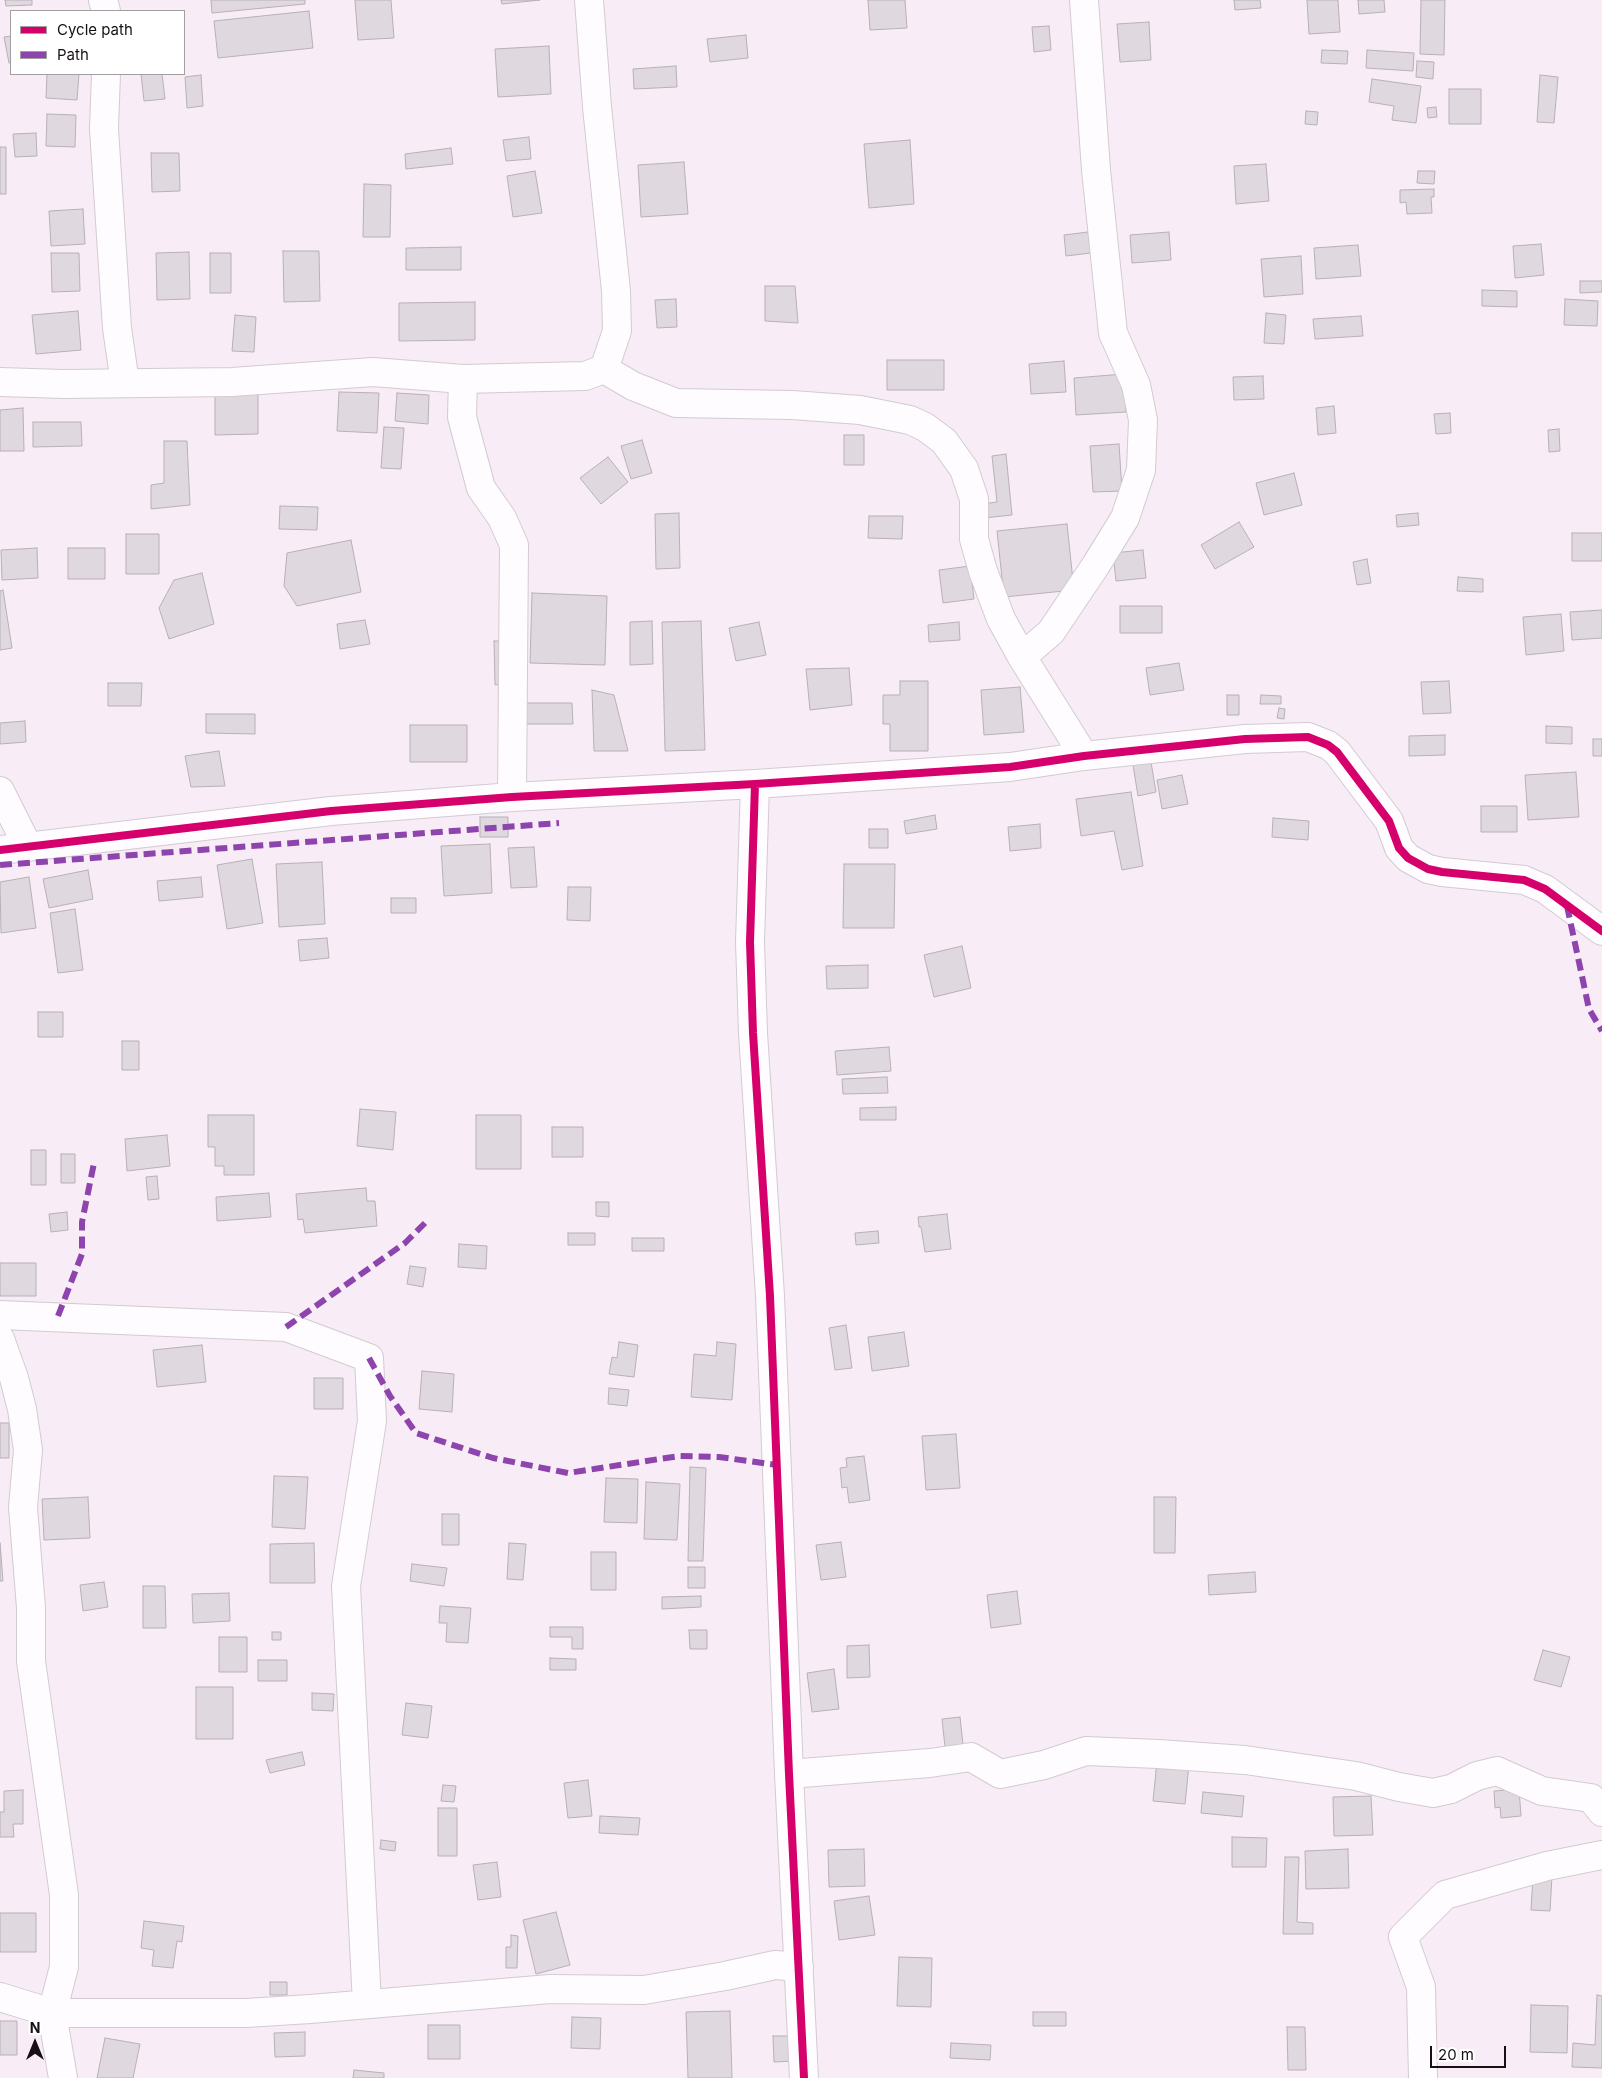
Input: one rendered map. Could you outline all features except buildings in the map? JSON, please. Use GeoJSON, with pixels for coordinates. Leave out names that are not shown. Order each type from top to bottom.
{"type":"FeatureCollection","features":[{"type":"Feature","properties":{"kind":"street"},"geometry":{"type":"LineString","coordinates":[[0,382],[64,384],[232,382],[373,372],[463,379],[586,376],[604,369],[617,331],[616,291],[597,107],[589,0]]}},
{"type":"Feature","properties":{"kind":"street"},"geometry":{"type":"LineString","coordinates":[[1022,658],[1051,632],[1096,565],[1125,518],[1140,470],[1143,420],[1136,385],[1113,333],[1096,170],[1084,0]]}},
{"type":"Feature","properties":{"kind":"street"},"geometry":{"type":"LineString","coordinates":[[106,75],[104,129],[116,328],[124,383]]}},
{"type":"Feature","properties":{"kind":"street"},"geometry":{"type":"LineString","coordinates":[[604,369],[632,386],[676,403],[792,405],[860,410],[910,420],[944,441],[964,469],[974,499],[974,539],[983,571],[1001,619],[1022,658],[1084,756]]}},
{"type":"Feature","properties":{"kind":"street"},"geometry":{"type":"LineString","coordinates":[[463,379],[462,416],[480,488],[502,518],[514,545],[512,797]]}},
{"type":"Feature","properties":{"kind":"street"},"geometry":{"type":"LineString","coordinates":[[0,850],[332,811],[512,797],[755,784],[1010,767],[1084,756],[1245,739],[1285,736],[1308,737],[1321,741],[1337,752],[1389,820],[1399,848],[1408,858],[1428,869],[1442,872],[1524,880],[1545,889],[1602,931]]}},
{"type":"Feature","properties":{"kind":"street"},"geometry":{"type":"LineString","coordinates":[[755,784],[750,942],[753,1033],[770,1296],[789,1774],[804,2078]]}},
{"type":"Feature","properties":{"kind":"street"},"geometry":{"type":"LineString","coordinates":[[0,791],[28,847]]}},
{"type":"Feature","properties":{"kind":"street"},"geometry":{"type":"LineString","coordinates":[[0,1314],[286,1327],[369,1358],[372,1421],[346,1586],[367,2004]]}},
{"type":"Feature","properties":{"kind":"street"},"geometry":{"type":"LineString","coordinates":[[0,1339],[14,1378],[22,1409],[28,1450],[23,1507],[31,1608],[31,1661],[64,1895],[64,1967],[52,2013],[63,2078]]}},
{"type":"Feature","properties":{"kind":"street"},"geometry":{"type":"LineString","coordinates":[[789,1774],[930,1763],[971,1757],[1000,1774],[1044,1765],[1086,1751],[1158,1754],[1246,1760],[1356,1776],[1433,1793],[1451,1789],[1477,1776],[1496,1771],[1542,1791],[1591,1798],[1602,1812]]}},
{"type":"Feature","properties":{"kind":"street"},"geometry":{"type":"LineString","coordinates":[[1424,2078],[1421,1987],[1403,1937],[1445,1895],[1547,1866],[1602,1855]]}},
{"type":"Feature","properties":{"kind":"street"},"geometry":{"type":"LineString","coordinates":[[0,1997],[52,2013],[246,2013],[550,1989],[644,1990],[775,1965],[799,1967]]}},
{"type":"Feature","properties":{"kind":"marked path"},"geometry":{"type":"LineString","coordinates":[[0,865],[559,823]]}},
{"type":"Feature","properties":{"kind":"marked path"},"geometry":{"type":"LineString","coordinates":[[1567,906],[1589,1009],[1602,1031]]}},
{"type":"Feature","properties":{"kind":"marked path"},"geometry":{"type":"LineString","coordinates":[[58,1316],[82,1254],[82,1222],[94,1163]]}},
{"type":"Feature","properties":{"kind":"marked path"},"geometry":{"type":"LineString","coordinates":[[286,1327],[405,1243],[425,1223]]}},
{"type":"Feature","properties":{"kind":"marked path"},"geometry":{"type":"LineString","coordinates":[[369,1358],[390,1396],[416,1433],[493,1458],[568,1473],[679,1456],[719,1457],[777,1465]]}},
{"type":"Feature","properties":{"kind":"cycle path"},"geometry":{"type":"LineString","coordinates":[[0,850],[331,811],[512,797],[755,784],[1010,767],[1084,756],[1245,739],[1308,737],[1328,745],[1337,752],[1389,821],[1399,848],[1408,858],[1428,869],[1442,872],[1524,880],[1545,889],[1602,931]]}},
{"type":"Feature","properties":{"kind":"cycle path"},"geometry":{"type":"LineString","coordinates":[[755,784],[750,942],[753,1033],[770,1296],[789,1774],[804,2078]]}}]}
